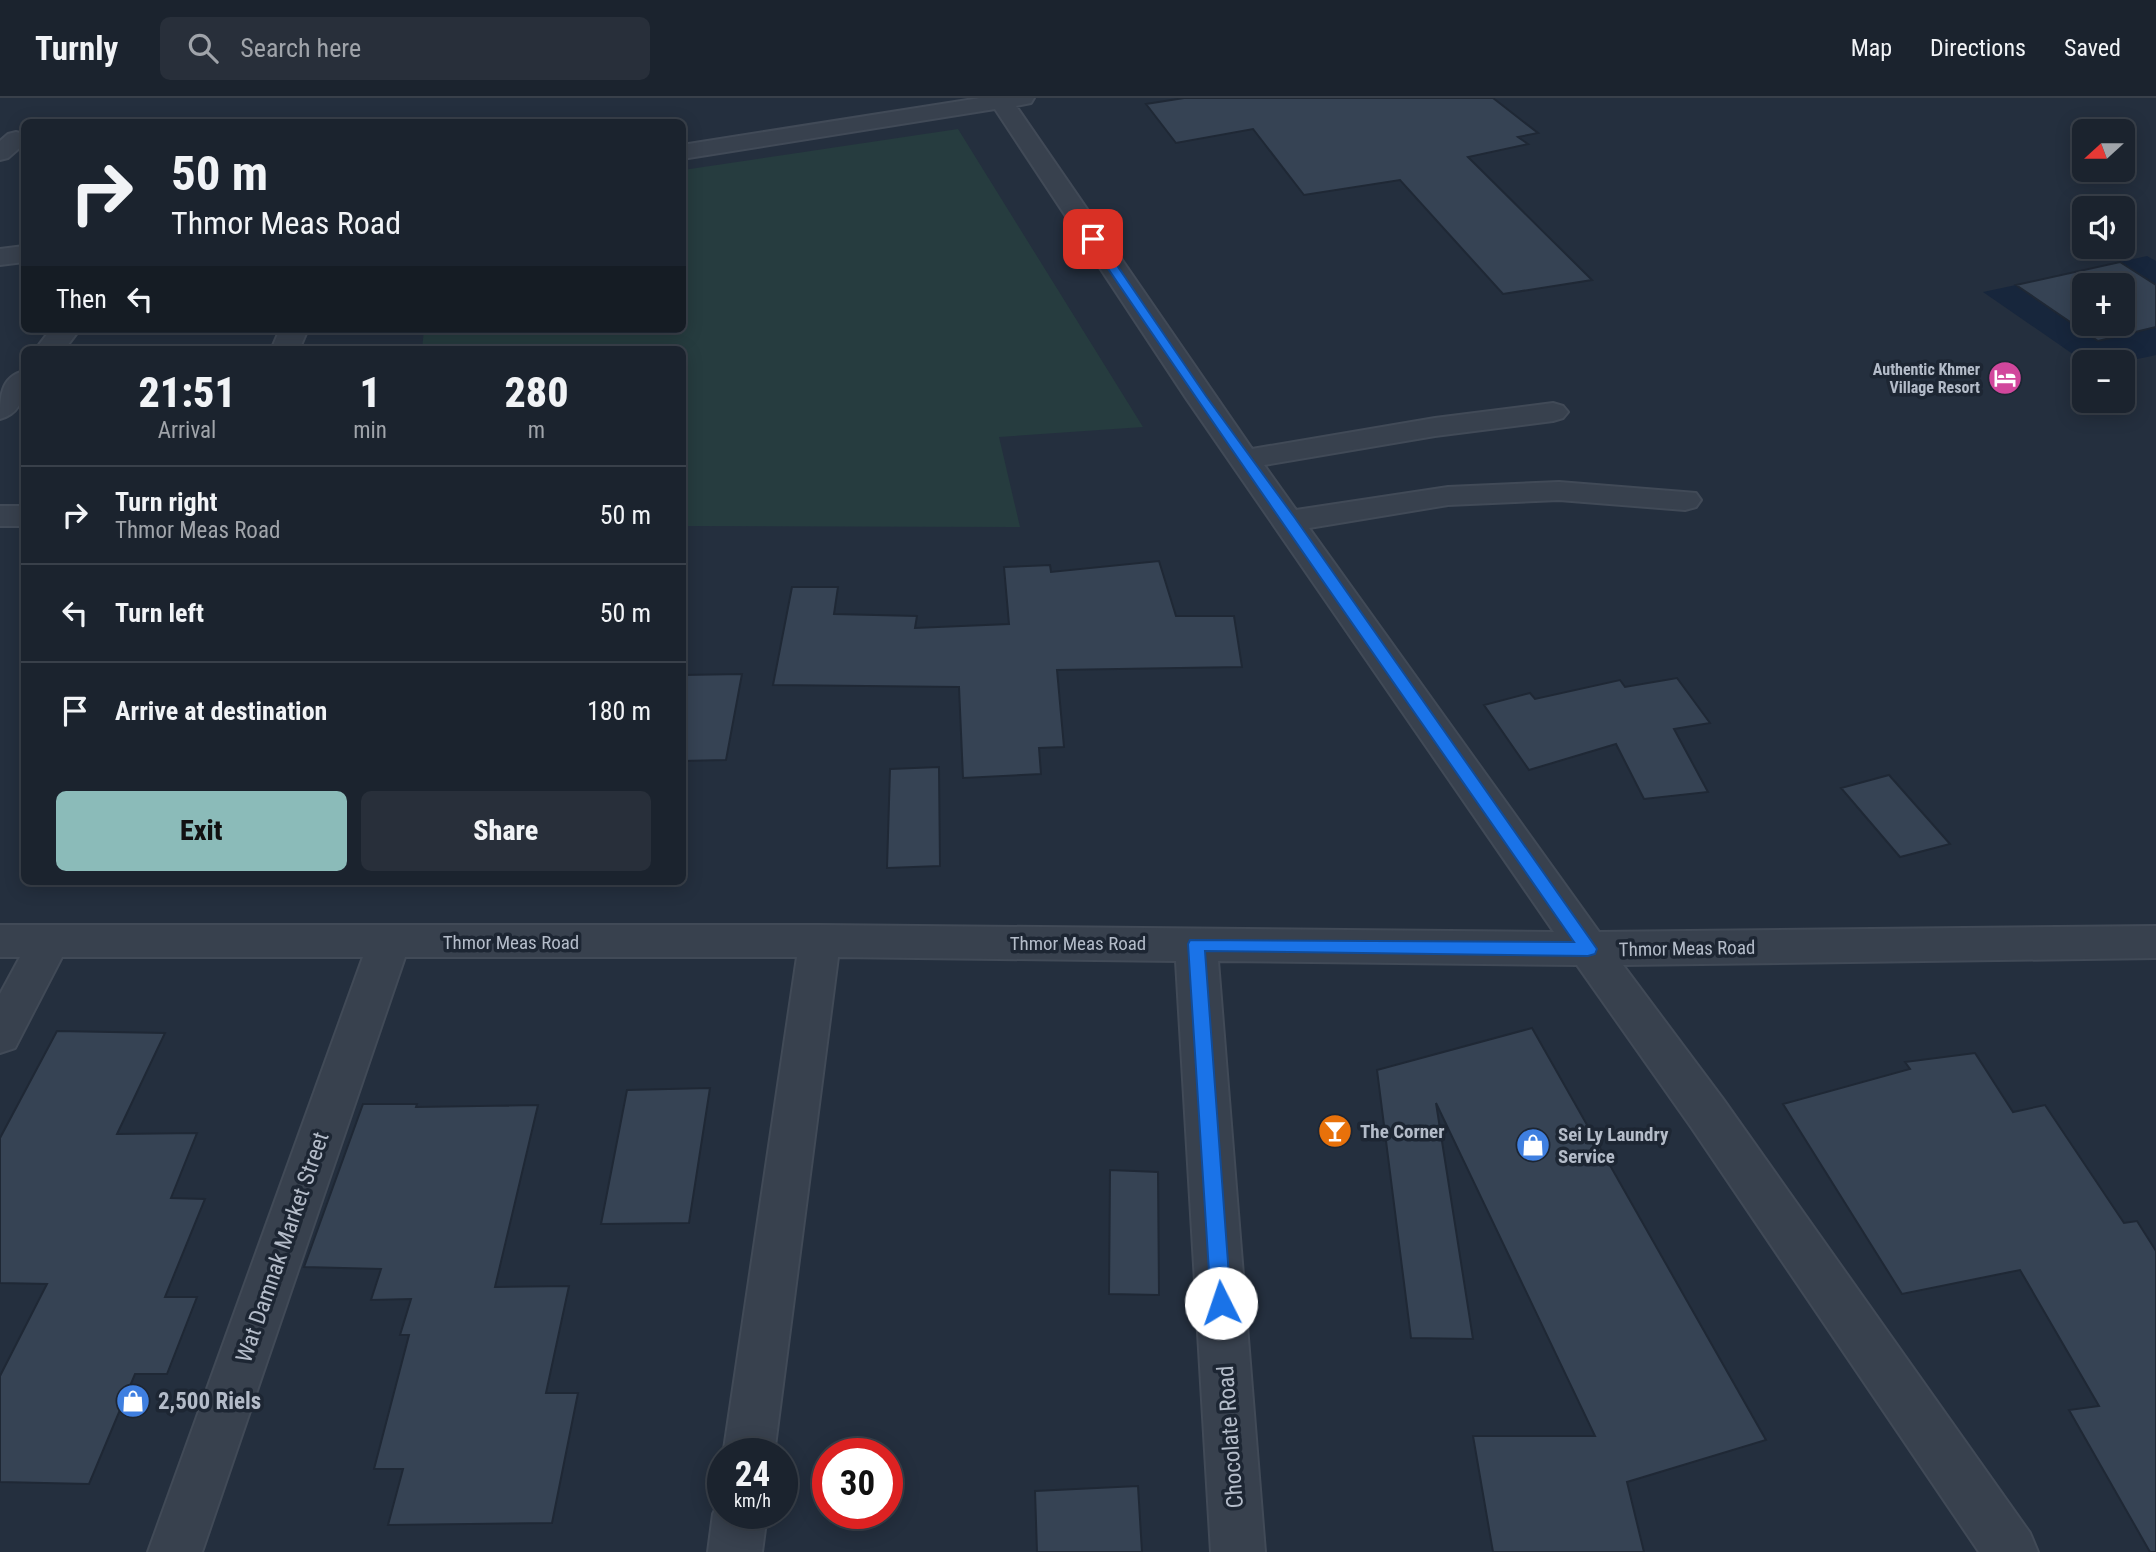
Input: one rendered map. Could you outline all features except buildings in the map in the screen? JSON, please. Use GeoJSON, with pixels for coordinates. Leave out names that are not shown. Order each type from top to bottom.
{"type":"FeatureCollection","features":[{"type":"Feature","properties":{"kind":"street"},"geometry":{"type":"LineString","coordinates":[[686,151],[1008,99],[1244,459],[1588,949],[1707,1113],[2011,1552]]}},
{"type":"Feature","properties":{"kind":"street"},"geometry":{"type":"LineString","coordinates":[[0,257],[21,254]]}},
{"type":"Feature","properties":{"kind":"street"},"geometry":{"type":"LineString","coordinates":[[0,410],[21,384]]}},
{"type":"Feature","properties":{"kind":"street"},"geometry":{"type":"LineString","coordinates":[[1244,459],[1435,427],[1553,412]]}},
{"type":"Feature","properties":{"kind":"street"},"geometry":{"type":"LineString","coordinates":[[1290,521],[1448,496],[1559,491],[1685,500]]}},
{"type":"Feature","properties":{"kind":"street"},"geometry":{"type":"LineString","coordinates":[[0,516],[21,516]]}},
{"type":"Feature","properties":{"kind":"street","name":"Thmor Meas Road"},"geometry":{"type":"LineString","coordinates":[[0,941],[820,941],[1588,949],[2156,942]]}},
{"type":"Feature","properties":{"kind":"street"},"geometry":{"type":"LineString","coordinates":[[750,1438],[820,941]]}},
{"type":"Feature","properties":{"kind":"street"},"geometry":{"type":"LineString","coordinates":[[0,1035],[49,942]]}},
{"type":"Feature","properties":{"kind":"street","name":"Wat Damnak Market Street"},"geometry":{"type":"LineString","coordinates":[[175,1552],[389,943]]}},
{"type":"Feature","properties":{"kind":"street","name":"Chocolate Road"},"geometry":{"type":"LineString","coordinates":[[1196,944],[1238,1552]]}},
{"type":"Feature","properties":{"kind":"street"},"geometry":{"type":"LineString","coordinates":[[735,1552],[738,1529]]}},
{"type":"Feature","properties":{"kind":"green space"},"geometry":{"type":"Polygon","coordinates":[[[958,129],[1143,427],[999,437],[1020,527],[686,526],[686,346],[422,346],[424,333],[686,333],[686,170],[958,129]]]}},
{"type":"Feature","properties":{"kind":"water"},"geometry":{"type":"Polygon","coordinates":[[[2147,256],[2156,261],[2156,285],[2120,262],[2147,256]]]}},
{"type":"Feature","properties":{"kind":"water"},"geometry":{"type":"Polygon","coordinates":[[[2016,285],[2072,323],[2072,336],[2091,336],[2098,341],[2119,336],[2135,336],[2135,332],[2156,327],[2156,355],[2135,359],[2135,350],[2072,350],[2072,353],[1983,292],[2016,285]]]}},
{"type":"Feature","properties":{"kind":"place","name":"Authentic Khmer Village Resort"},"geometry":{"type":"Point","coordinates":[2005,378]}},
{"type":"Feature","properties":{"kind":"place","name":"The Corner"},"geometry":{"type":"Point","coordinates":[1335,1131]}},
{"type":"Feature","properties":{"kind":"place","name":"Sei Ly Laundry Service"},"geometry":{"type":"Point","coordinates":[1533,1145]}},
{"type":"Feature","properties":{"kind":"place","name":"2,500 Riels"},"geometry":{"type":"Point","coordinates":[133,1401]}},
{"type":"Feature","properties":{"kind":"route"},"geometry":{"type":"LineString","coordinates":[[1093,239],[1201,398],[1290,521],[1588,949],[1196,944],[1221,1303]]}}]}
